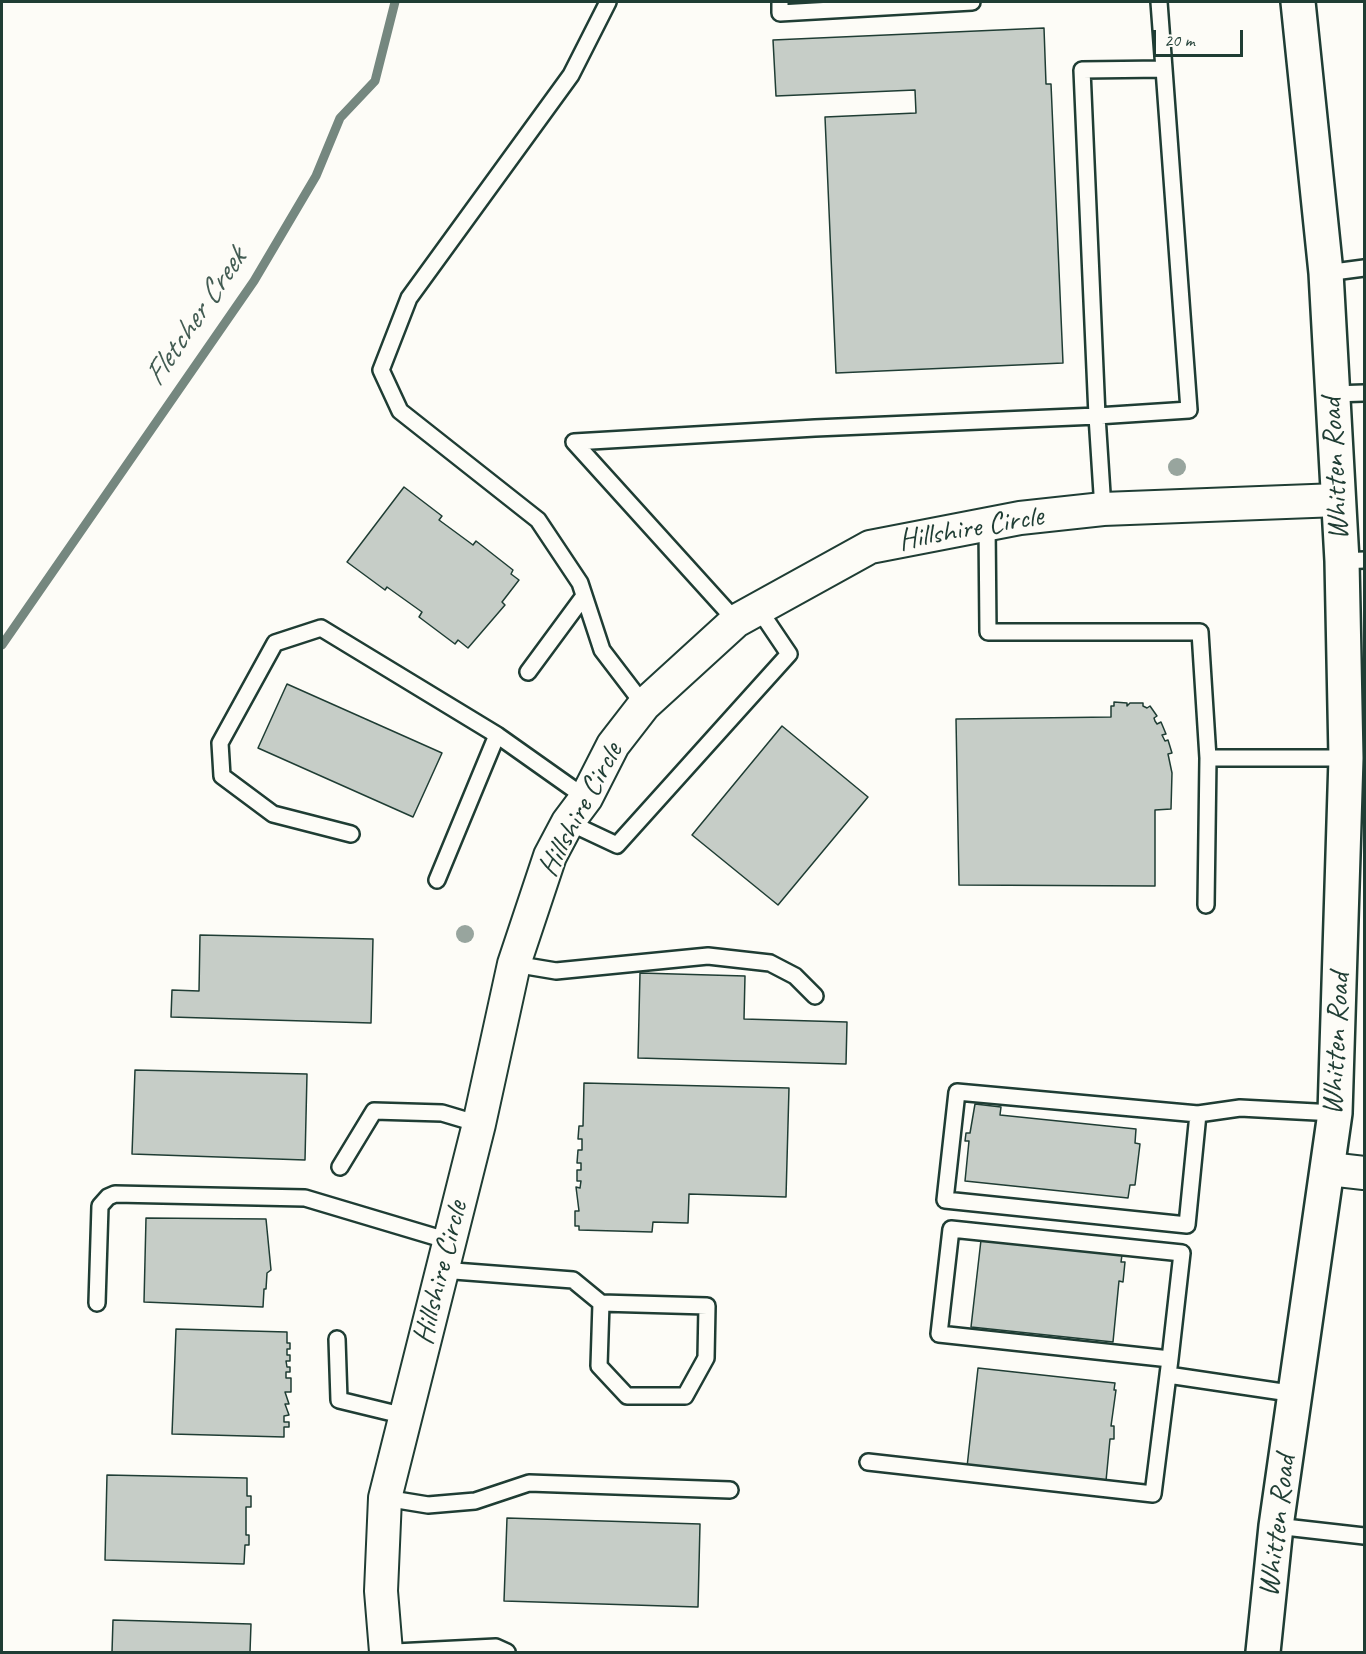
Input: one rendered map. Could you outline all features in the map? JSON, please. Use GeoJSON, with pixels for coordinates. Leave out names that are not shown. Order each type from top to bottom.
{"type":"FeatureCollection","features":[{"type":"Feature","properties":{"kind":"main road","name":"Whitten Road"},"geometry":{"type":"LineString","coordinates":[[1263,1653],[1276,1526],[1329,1169],[1335,1113],[1352,752],[1353,561],[1338,500],[1326,273],[1298,2]]}},
{"type":"Feature","properties":{"kind":"street","name":"Hillshire Circle"},"geometry":{"type":"LineString","coordinates":[[386,1653],[381,1591],[385,1498],[478,1124],[514,964],[550,856],[613,745],[644,705],[747,614],[870,547],[1020,518],[1103,509],[1338,500]]}},
{"type":"Feature","properties":{"kind":"street"},"geometry":{"type":"LineString","coordinates":[[1329,1169],[1365,1173]]}},
{"type":"Feature","properties":{"kind":"lane"},"geometry":{"type":"LineString","coordinates":[[608,2],[571,75],[409,298],[381,370],[400,411],[538,520],[580,583],[602,650],[644,705]]}},
{"type":"Feature","properties":{"kind":"lane"},"geometry":{"type":"LineString","coordinates":[[780,2],[780,13],[972,2]]}},
{"type":"Feature","properties":{"kind":"lane"},"geometry":{"type":"LineString","coordinates":[[351,834],[273,814],[222,776],[220,743],[275,643],[321,628],[496,735],[617,844],[789,654],[574,442],[1189,410],[1159,2]]}},
{"type":"Feature","properties":{"kind":"lane"},"geometry":{"type":"LineString","coordinates":[[1103,509],[1082,70],[1164,69]]}},
{"type":"Feature","properties":{"kind":"lane"},"geometry":{"type":"LineString","coordinates":[[1326,273],[1365,268]]}},
{"type":"Feature","properties":{"kind":"lane"},"geometry":{"type":"LineString","coordinates":[[1332,394],[1365,393]]}},
{"type":"Feature","properties":{"kind":"lane"},"geometry":{"type":"LineString","coordinates":[[987,524],[988,632],[1200,632],[1208,758],[1206,905]]}},
{"type":"Feature","properties":{"kind":"lane"},"geometry":{"type":"LineString","coordinates":[[528,672],[584,596]]}},
{"type":"Feature","properties":{"kind":"lane"},"geometry":{"type":"LineString","coordinates":[[437,879],[496,735]]}},
{"type":"Feature","properties":{"kind":"lane"},"geometry":{"type":"LineString","coordinates":[[1208,758],[1352,752]]}},
{"type":"Feature","properties":{"kind":"lane"},"geometry":{"type":"LineString","coordinates":[[514,964],[556,971],[708,956],[770,963],[795,976],[815,996]]}},
{"type":"Feature","properties":{"kind":"lane"},"geometry":{"type":"LineString","coordinates":[[1198,1114],[1187,1225],[945,1200],[957,1092],[1198,1114],[1240,1108],[1335,1113]]}},
{"type":"Feature","properties":{"kind":"lane"},"geometry":{"type":"LineString","coordinates":[[340,1167],[374,1111],[442,1113],[478,1124]]}},
{"type":"Feature","properties":{"kind":"lane"},"geometry":{"type":"LineString","coordinates":[[97,1303],[100,1206],[108,1197],[115,1194],[305,1198],[445,1256],[573,1280],[601,1303],[707,1306],[706,1358],[685,1396],[627,1396],[599,1366],[601,1303]]}},
{"type":"Feature","properties":{"kind":"lane"},"geometry":{"type":"LineString","coordinates":[[868,1462],[1153,1494],[1170,1359],[1182,1253],[951,1229],[939,1334],[1170,1359]]}},
{"type":"Feature","properties":{"kind":"lane"},"geometry":{"type":"LineString","coordinates":[[337,1339],[339,1400],[405,1416]]}},
{"type":"Feature","properties":{"kind":"lane"},"geometry":{"type":"LineString","coordinates":[[1168,1375],[1296,1394]]}},
{"type":"Feature","properties":{"kind":"lane"},"geometry":{"type":"LineString","coordinates":[[385,1498],[428,1505],[475,1501],[529,1483],[730,1490]]}},
{"type":"Feature","properties":{"kind":"lane"},"geometry":{"type":"LineString","coordinates":[[1276,1526],[1365,1536]]}},
{"type":"Feature","properties":{"kind":"lane"},"geometry":{"type":"LineString","coordinates":[[395,1653],[496,1647],[507,1653]]}},
{"type":"Feature","properties":{"kind":"building"},"geometry":{"type":"Polygon","coordinates":[[[1044,28],[1046,84],[1051,84],[1063,363],[836,373],[825,117],[916,113],[915,90],[776,96],[773,40],[1044,28]]]}},
{"type":"Feature","properties":{"kind":"building"},"geometry":{"type":"Polygon","coordinates":[[[404,487],[442,516],[439,520],[473,545],[476,541],[513,570],[511,574],[519,580],[502,602],[505,605],[468,648],[458,640],[455,644],[419,617],[422,612],[387,587],[385,590],[347,562],[404,487]]]}},
{"type":"Feature","properties":{"kind":"building"},"geometry":{"type":"Polygon","coordinates":[[[287,684],[442,753],[413,817],[258,748],[287,684]]]}},
{"type":"Feature","properties":{"kind":"building"},"geometry":{"type":"Polygon","coordinates":[[[1114,702],[1127,703],[1127,706],[1130,703],[1143,703],[1143,706],[1147,708],[1150,706],[1157,716],[1154,718],[1157,724],[1161,722],[1166,734],[1162,735],[1165,741],[1168,740],[1172,753],[1168,754],[1172,773],[1171,809],[1155,810],[1155,886],[959,885],[956,719],[1111,717],[1111,706],[1114,706],[1114,702]]]}},
{"type":"Feature","properties":{"kind":"building"},"geometry":{"type":"Polygon","coordinates":[[[782,726],[868,797],[778,905],[692,835],[782,726]]]}},
{"type":"Feature","properties":{"kind":"building"},"geometry":{"type":"Polygon","coordinates":[[[200,935],[373,939],[371,1023],[171,1017],[172,990],[199,991],[200,935]]]}},
{"type":"Feature","properties":{"kind":"building"},"geometry":{"type":"Polygon","coordinates":[[[640,973],[745,976],[744,1019],[847,1022],[846,1064],[638,1058],[640,973]]]}},
{"type":"Feature","properties":{"kind":"building"},"geometry":{"type":"Polygon","coordinates":[[[135,1070],[307,1074],[305,1160],[132,1154],[135,1070]]]}},
{"type":"Feature","properties":{"kind":"building"},"geometry":{"type":"Polygon","coordinates":[[[584,1083],[789,1088],[786,1197],[689,1194],[688,1223],[653,1222],[652,1232],[579,1230],[579,1226],[575,1226],[575,1211],[579,1211],[576,1187],[580,1188],[581,1181],[577,1181],[577,1170],[581,1170],[581,1163],[577,1163],[578,1150],[582,1150],[582,1139],[578,1139],[579,1126],[583,1126],[584,1083]]]}},
{"type":"Feature","properties":{"kind":"building"},"geometry":{"type":"Polygon","coordinates":[[[975,1104],[1001,1107],[1000,1115],[1136,1129],[1135,1143],[1140,1144],[1135,1185],[1130,1185],[1128,1198],[965,1181],[969,1141],[965,1141],[966,1133],[970,1133],[975,1104]]]}},
{"type":"Feature","properties":{"kind":"building"},"geometry":{"type":"Polygon","coordinates":[[[146,1218],[266,1219],[271,1270],[267,1273],[263,1307],[144,1302],[146,1218]]]}},
{"type":"Feature","properties":{"kind":"building"},"geometry":{"type":"Polygon","coordinates":[[[981,1240],[1122,1255],[1121,1262],[1125,1262],[1123,1282],[1119,1281],[1113,1342],[971,1327],[981,1240]]]}},
{"type":"Feature","properties":{"kind":"building"},"geometry":{"type":"Polygon","coordinates":[[[176,1329],[287,1332],[287,1343],[290,1343],[290,1349],[287,1349],[287,1355],[290,1355],[290,1361],[286,1361],[290,1372],[286,1372],[286,1378],[291,1378],[291,1392],[285,1392],[289,1404],[285,1404],[289,1415],[284,1416],[284,1422],[289,1422],[289,1427],[284,1427],[284,1437],[172,1434],[176,1329]]]}},
{"type":"Feature","properties":{"kind":"building"},"geometry":{"type":"Polygon","coordinates":[[[978,1368],[1115,1383],[1111,1426],[1114,1426],[1114,1439],[1110,1439],[1106,1481],[967,1467],[978,1368]]]}},
{"type":"Feature","properties":{"kind":"building"},"geometry":{"type":"Polygon","coordinates":[[[107,1475],[247,1478],[247,1496],[251,1496],[251,1507],[246,1507],[246,1535],[249,1535],[249,1545],[245,1545],[244,1564],[105,1560],[107,1475]]]}},
{"type":"Feature","properties":{"kind":"building"},"geometry":{"type":"Polygon","coordinates":[[[507,1518],[700,1524],[698,1607],[504,1601],[507,1518]]]}},
{"type":"Feature","properties":{"kind":"building"},"geometry":{"type":"Polygon","coordinates":[[[113,1620],[251,1624],[250,1652],[112,1652],[113,1620]]]}},
{"type":"Feature","properties":{"kind":"waterway","name":"Fletcher Creek"},"geometry":{"type":"LineString","coordinates":[[2,645],[254,281],[316,176],[340,118],[375,81],[395,2]]}}]}
